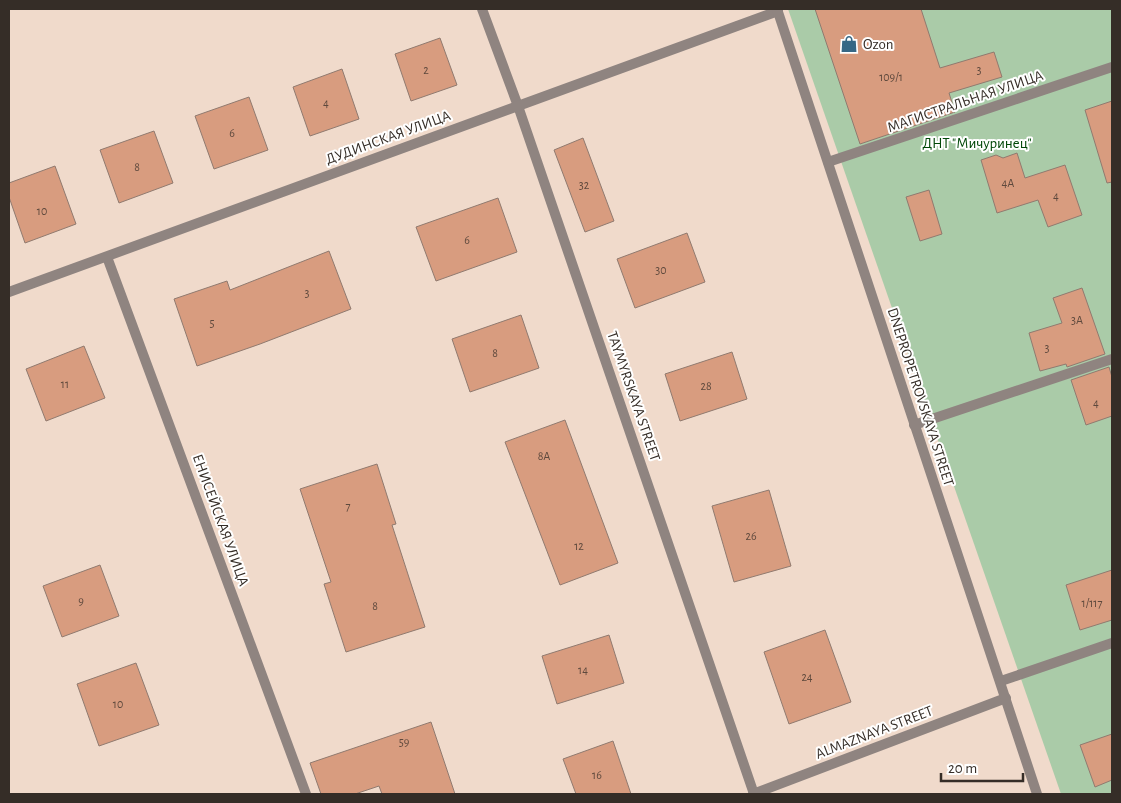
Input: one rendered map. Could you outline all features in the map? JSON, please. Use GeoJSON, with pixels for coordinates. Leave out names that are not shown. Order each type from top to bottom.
{"type":"FeatureCollection","features":[{"type":"Feature","properties":{"kind":"street","name":"TAYMYRSKAYA STREET"},"geometry":{"type":"LineString","coordinates":[[482,9],[518,106],[754,794]]}},
{"type":"Feature","properties":{"kind":"street","name":"ДУДИНСКАЯ УЛИЦА"},"geometry":{"type":"LineString","coordinates":[[9,292],[778,10]]}},
{"type":"Feature","properties":{"kind":"street","name":"DNEPROPETROVSKAYA STREET"},"geometry":{"type":"LineString","coordinates":[[778,10],[1037,794]]}},
{"type":"Feature","properties":{"kind":"street","name":"МАГИСТРАЛЬНАЯ УЛИЦА"},"geometry":{"type":"LineString","coordinates":[[828,162],[1112,67]]}},
{"type":"Feature","properties":{"kind":"street","name":"ЕНИСЕЙСКАЯ УЛИЦА"},"geometry":{"type":"LineString","coordinates":[[107,256],[306,794]]}},
{"type":"Feature","properties":{"kind":"street"},"geometry":{"type":"LineString","coordinates":[[914,425],[1112,359]]}},
{"type":"Feature","properties":{"kind":"street"},"geometry":{"type":"LineString","coordinates":[[1001,681],[1112,643]]}},
{"type":"Feature","properties":{"kind":"street","name":"ALMAZNAYA STREET"},"geometry":{"type":"LineString","coordinates":[[754,794],[1006,698]]}},
{"type":"Feature","properties":{"kind":"green space","name":"ДНТ \"Мичуринец\""},"geometry":{"type":"Polygon","coordinates":[[[788,9],[1112,9],[1112,794],[1061,794],[788,9]]]}},
{"type":"Feature","properties":{"kind":"building"},"geometry":{"type":"Polygon","coordinates":[[[815,9],[921,9],[940,68],[994,52],[1002,77],[949,93],[955,112],[860,144],[815,9]]]}},
{"type":"Feature","properties":{"kind":"building"},"geometry":{"type":"Polygon","coordinates":[[[440,38],[457,85],[411,101],[395,54],[440,38]]]}},
{"type":"Feature","properties":{"kind":"building"},"geometry":{"type":"Polygon","coordinates":[[[342,69],[359,119],[310,136],[293,87],[342,69]]]}},
{"type":"Feature","properties":{"kind":"building"},"geometry":{"type":"Polygon","coordinates":[[[249,97],[268,150],[214,169],[195,116],[249,97]]]}},
{"type":"Feature","properties":{"kind":"building"},"geometry":{"type":"Polygon","coordinates":[[[1112,101],[1112,182],[1107,183],[1085,110],[1112,101]]]}},
{"type":"Feature","properties":{"kind":"building"},"geometry":{"type":"Polygon","coordinates":[[[154,131],[173,183],[119,203],[100,150],[154,131]]]}},
{"type":"Feature","properties":{"kind":"building"},"geometry":{"type":"Polygon","coordinates":[[[583,138],[614,221],[585,232],[554,150],[583,138]]]}},
{"type":"Feature","properties":{"kind":"building"},"geometry":{"type":"Polygon","coordinates":[[[1017,153],[1025,178],[1065,165],[1082,215],[1048,227],[1038,200],[997,213],[981,160],[996,155],[1003,158],[1017,153]]]}},
{"type":"Feature","properties":{"kind":"building"},"geometry":{"type":"Polygon","coordinates":[[[55,166],[76,224],[25,243],[9,197],[9,183],[55,166]]]}},
{"type":"Feature","properties":{"kind":"building"},"geometry":{"type":"Polygon","coordinates":[[[929,190],[942,234],[920,241],[906,197],[929,190]]]}},
{"type":"Feature","properties":{"kind":"building"},"geometry":{"type":"Polygon","coordinates":[[[498,198],[517,252],[436,281],[416,227],[498,198]]]}},
{"type":"Feature","properties":{"kind":"building"},"geometry":{"type":"Polygon","coordinates":[[[687,233],[705,282],[635,308],[617,259],[687,233]]]}},
{"type":"Feature","properties":{"kind":"building"},"geometry":{"type":"Polygon","coordinates":[[[329,251],[351,309],[197,366],[174,299],[227,281],[230,290],[329,251]]]}},
{"type":"Feature","properties":{"kind":"building"},"geometry":{"type":"Polygon","coordinates":[[[1082,288],[1105,354],[1067,367],[1066,364],[1040,371],[1029,333],[1062,323],[1053,298],[1082,288]]]}},
{"type":"Feature","properties":{"kind":"building"},"geometry":{"type":"Polygon","coordinates":[[[521,315],[539,368],[470,392],[452,339],[521,315]]]}},
{"type":"Feature","properties":{"kind":"building"},"geometry":{"type":"Polygon","coordinates":[[[84,346],[105,398],[46,421],[26,369],[84,346]]]}},
{"type":"Feature","properties":{"kind":"building"},"geometry":{"type":"Polygon","coordinates":[[[732,352],[747,399],[680,421],[665,374],[732,352]]]}},
{"type":"Feature","properties":{"kind":"building"},"geometry":{"type":"Polygon","coordinates":[[[1109,367],[1112,377],[1112,416],[1086,425],[1071,380],[1109,367]]]}},
{"type":"Feature","properties":{"kind":"building"},"geometry":{"type":"Polygon","coordinates":[[[565,420],[618,563],[560,585],[505,442],[565,420]]]}},
{"type":"Feature","properties":{"kind":"building"},"geometry":{"type":"Polygon","coordinates":[[[377,464],[396,524],[392,525],[425,627],[346,652],[324,584],[331,582],[300,489],[377,464]]]}},
{"type":"Feature","properties":{"kind":"building"},"geometry":{"type":"Polygon","coordinates":[[[769,490],[791,566],[734,582],[712,506],[769,490]]]}},
{"type":"Feature","properties":{"kind":"building"},"geometry":{"type":"Polygon","coordinates":[[[100,565],[119,616],[62,637],[43,586],[100,565]]]}},
{"type":"Feature","properties":{"kind":"building"},"geometry":{"type":"Polygon","coordinates":[[[1112,570],[1112,620],[1080,630],[1066,585],[1112,570]]]}},
{"type":"Feature","properties":{"kind":"building"},"geometry":{"type":"Polygon","coordinates":[[[825,630],[851,702],[789,724],[764,652],[825,630]]]}},
{"type":"Feature","properties":{"kind":"building"},"geometry":{"type":"Polygon","coordinates":[[[609,635],[624,683],[557,704],[542,656],[609,635]]]}},
{"type":"Feature","properties":{"kind":"building"},"geometry":{"type":"Polygon","coordinates":[[[136,663],[159,725],[99,746],[77,684],[136,663]]]}},
{"type":"Feature","properties":{"kind":"building"},"geometry":{"type":"Polygon","coordinates":[[[431,722],[455,794],[382,794],[379,786],[355,794],[321,794],[310,763],[431,722]]]}},
{"type":"Feature","properties":{"kind":"building"},"geometry":{"type":"Polygon","coordinates":[[[1112,734],[1112,780],[1095,787],[1080,745],[1112,734]]]}},
{"type":"Feature","properties":{"kind":"building"},"geometry":{"type":"Polygon","coordinates":[[[613,741],[631,794],[576,794],[563,759],[613,741]]]}},
{"type":"Feature","properties":{"kind":"place","name":"Ozon"},"geometry":{"type":"Point","coordinates":[849,44]}}]}
